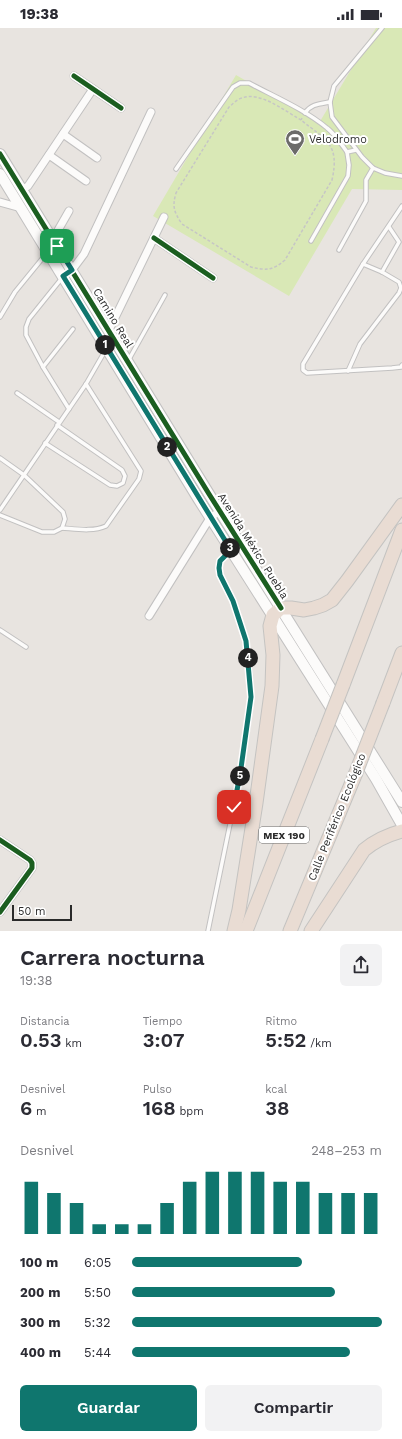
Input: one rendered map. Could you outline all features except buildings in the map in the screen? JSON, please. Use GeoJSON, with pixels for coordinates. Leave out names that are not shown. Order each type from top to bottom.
{"type":"FeatureCollection","features":[{"type":"Feature","properties":{"kind":"highway"},"geometry":{"type":"LineString","coordinates":[[234,931],[239,910],[256,803],[272,686],[273,655],[270,626],[277,612],[291,608],[304,610],[314,608],[323,606],[332,600],[402,505]]}},
{"type":"Feature","properties":{"kind":"highway","name":"MEX 190"},"geometry":{"type":"LineString","coordinates":[[246,931],[322,739],[402,530]]}},
{"type":"Feature","properties":{"kind":"highway","name":"Calle Periférico Ecológico"},"geometry":{"type":"LineString","coordinates":[[290,931],[355,775],[402,653]]}},
{"type":"Feature","properties":{"kind":"highway"},"geometry":{"type":"LineString","coordinates":[[311,931],[364,850],[374,842],[387,835],[402,831]]}},
{"type":"Feature","properties":{"kind":"street"},"geometry":{"type":"LineString","coordinates":[[74,76],[121,108]]}},
{"type":"Feature","properties":{"kind":"street"},"geometry":{"type":"LineString","coordinates":[[22,190],[28,186],[93,89]]}},
{"type":"Feature","properties":{"kind":"street"},"geometry":{"type":"LineString","coordinates":[[63,276],[72,270],[84,254],[151,112]]}},
{"type":"Feature","properties":{"kind":"street"},"geometry":{"type":"LineString","coordinates":[[63,134],[98,158]]}},
{"type":"Feature","properties":{"kind":"street","name":"Camino Real"},"geometry":{"type":"LineString","coordinates":[[0,154],[53,245],[63,276],[200,500]]}},
{"type":"Feature","properties":{"kind":"street"},"geometry":{"type":"LineString","coordinates":[[49,155],[86,181]]}},
{"type":"Feature","properties":{"kind":"street","name":"Camino Real"},"geometry":{"type":"LineString","coordinates":[[0,174],[21,208],[53,245],[72,270],[209,494]]}},
{"type":"Feature","properties":{"kind":"street"},"geometry":{"type":"LineString","coordinates":[[0,202],[21,208]]}},
{"type":"Feature","properties":{"kind":"street"},"geometry":{"type":"LineString","coordinates":[[53,245],[69,211]]}},
{"type":"Feature","properties":{"kind":"street"},"geometry":{"type":"LineString","coordinates":[[109,330],[164,217]]}},
{"type":"Feature","properties":{"kind":"street"},"geometry":{"type":"LineString","coordinates":[[154,238],[213,278]]}},
{"type":"Feature","properties":{"kind":"street","name":"Avenida México Puebla"},"geometry":{"type":"LineString","coordinates":[[209,494],[240,544],[277,612],[402,825]]}},
{"type":"Feature","properties":{"kind":"street","name":"Avenida México Puebla"},"geometry":{"type":"LineString","coordinates":[[200,500],[231,550],[277,612],[402,802]]}},
{"type":"Feature","properties":{"kind":"street"},"geometry":{"type":"LineString","coordinates":[[149,616],[210,518],[220,511]]}},
{"type":"Feature","properties":{"kind":"street"},"geometry":{"type":"LineString","coordinates":[[0,840],[30,860],[32,863],[32,868],[0,912]]}},
{"type":"Feature","properties":{"kind":"lane"},"geometry":{"type":"LineString","coordinates":[[382,28],[334,86],[330,102],[332,117],[356,150],[373,168],[385,173],[402,176]]}},
{"type":"Feature","properties":{"kind":"lane"},"geometry":{"type":"LineString","coordinates":[[176,169],[233,87],[240,83],[249,83],[305,113],[327,128],[334,134],[347,152],[349,165],[348,176],[311,241]]}},
{"type":"Feature","properties":{"kind":"lane"},"geometry":{"type":"LineString","coordinates":[[305,113],[314,104],[330,102]]}},
{"type":"Feature","properties":{"kind":"lane"},"geometry":{"type":"LineString","coordinates":[[347,152],[356,150]]}},
{"type":"Feature","properties":{"kind":"lane"},"geometry":{"type":"LineString","coordinates":[[339,250],[366,201],[366,180],[373,168]]}},
{"type":"Feature","properties":{"kind":"lane"},"geometry":{"type":"LineString","coordinates":[[402,206],[363,264],[303,364],[303,370],[307,374],[402,367]]}},
{"type":"Feature","properties":{"kind":"lane"},"geometry":{"type":"LineString","coordinates":[[382,272],[399,242],[388,227]]}},
{"type":"Feature","properties":{"kind":"lane"},"geometry":{"type":"LineString","coordinates":[[0,317],[14,292],[53,245]]}},
{"type":"Feature","properties":{"kind":"lane"},"geometry":{"type":"LineString","coordinates":[[348,371],[360,344],[399,293],[401,288],[399,282],[382,272],[363,264]]}},
{"type":"Feature","properties":{"kind":"lane"},"geometry":{"type":"LineString","coordinates":[[63,276],[30,319],[26,327],[26,335],[43,367],[69,409]]}},
{"type":"Feature","properties":{"kind":"lane"},"geometry":{"type":"LineString","coordinates":[[128,362],[165,296]]}},
{"type":"Feature","properties":{"kind":"lane"},"geometry":{"type":"LineString","coordinates":[[43,367],[73,329]]}},
{"type":"Feature","properties":{"kind":"lane"},"geometry":{"type":"LineString","coordinates":[[0,510],[86,384],[107,348]]}},
{"type":"Feature","properties":{"kind":"lane"},"geometry":{"type":"LineString","coordinates":[[0,515],[42,532],[54,532],[62,528],[100,529],[106,526],[139,479],[141,471],[86,384]]}},
{"type":"Feature","properties":{"kind":"lane"},"geometry":{"type":"LineString","coordinates":[[17,393],[122,470],[125,476],[122,483],[116,486],[110,485],[45,443]]}},
{"type":"Feature","properties":{"kind":"lane"},"geometry":{"type":"LineString","coordinates":[[0,458],[24,475],[63,512],[65,519],[62,528]]}},
{"type":"Feature","properties":{"kind":"lane"},"geometry":{"type":"LineString","coordinates":[[208,931],[237,790],[251,697],[246,641],[233,601],[220,575],[219,568],[220,561],[231,550],[240,544]]}},
{"type":"Feature","properties":{"kind":"lane"},"geometry":{"type":"LineString","coordinates":[[0,630],[26,647]]}},
{"type":"Feature","properties":{"kind":"lane"},"geometry":{"type":"LineString","coordinates":[[237,790],[248,802],[256,803]]}},
{"type":"Feature","properties":{"kind":"path"},"geometry":{"type":"LineString","coordinates":[[252,96],[264,99],[301,120],[327,140],[334,152],[336,165],[332,180],[285,260],[277,267],[265,270],[251,268],[182,224],[175,213],[173,202],[176,193],[229,107],[240,98],[252,96]]}},
{"type":"Feature","properties":{"kind":"path"},"geometry":{"type":"LineString","coordinates":[[301,120],[305,113]]}},
{"type":"Feature","properties":{"kind":"green space","name":"Velodromo"},"geometry":{"type":"Polygon","coordinates":[[[376,28],[402,28],[402,190],[352,189],[289,296],[153,216],[236,75],[319,123],[376,28]]]}},
{"type":"Feature","properties":{"kind":"cycle path"},"geometry":{"type":"LineString","coordinates":[[74,76],[121,108]]}},
{"type":"Feature","properties":{"kind":"cycle path"},"geometry":{"type":"LineString","coordinates":[[0,154],[209,494],[281,608]]}},
{"type":"Feature","properties":{"kind":"cycle path"},"geometry":{"type":"LineString","coordinates":[[154,238],[213,278]]}},
{"type":"Feature","properties":{"kind":"cycle path"},"geometry":{"type":"LineString","coordinates":[[0,840],[30,860],[32,863],[32,868],[0,912]]}},
{"type":"Feature","properties":{"kind":"place","name":"Velodromo"},"geometry":{"type":"Point","coordinates":[295,156]}},
{"type":"Feature","properties":{"kind":"route"},"geometry":{"type":"LineString","coordinates":[[57,246],[72,270],[63,276],[231,550],[220,561],[219,568],[220,575],[233,601],[246,641],[251,697],[234,807]]}}]}
